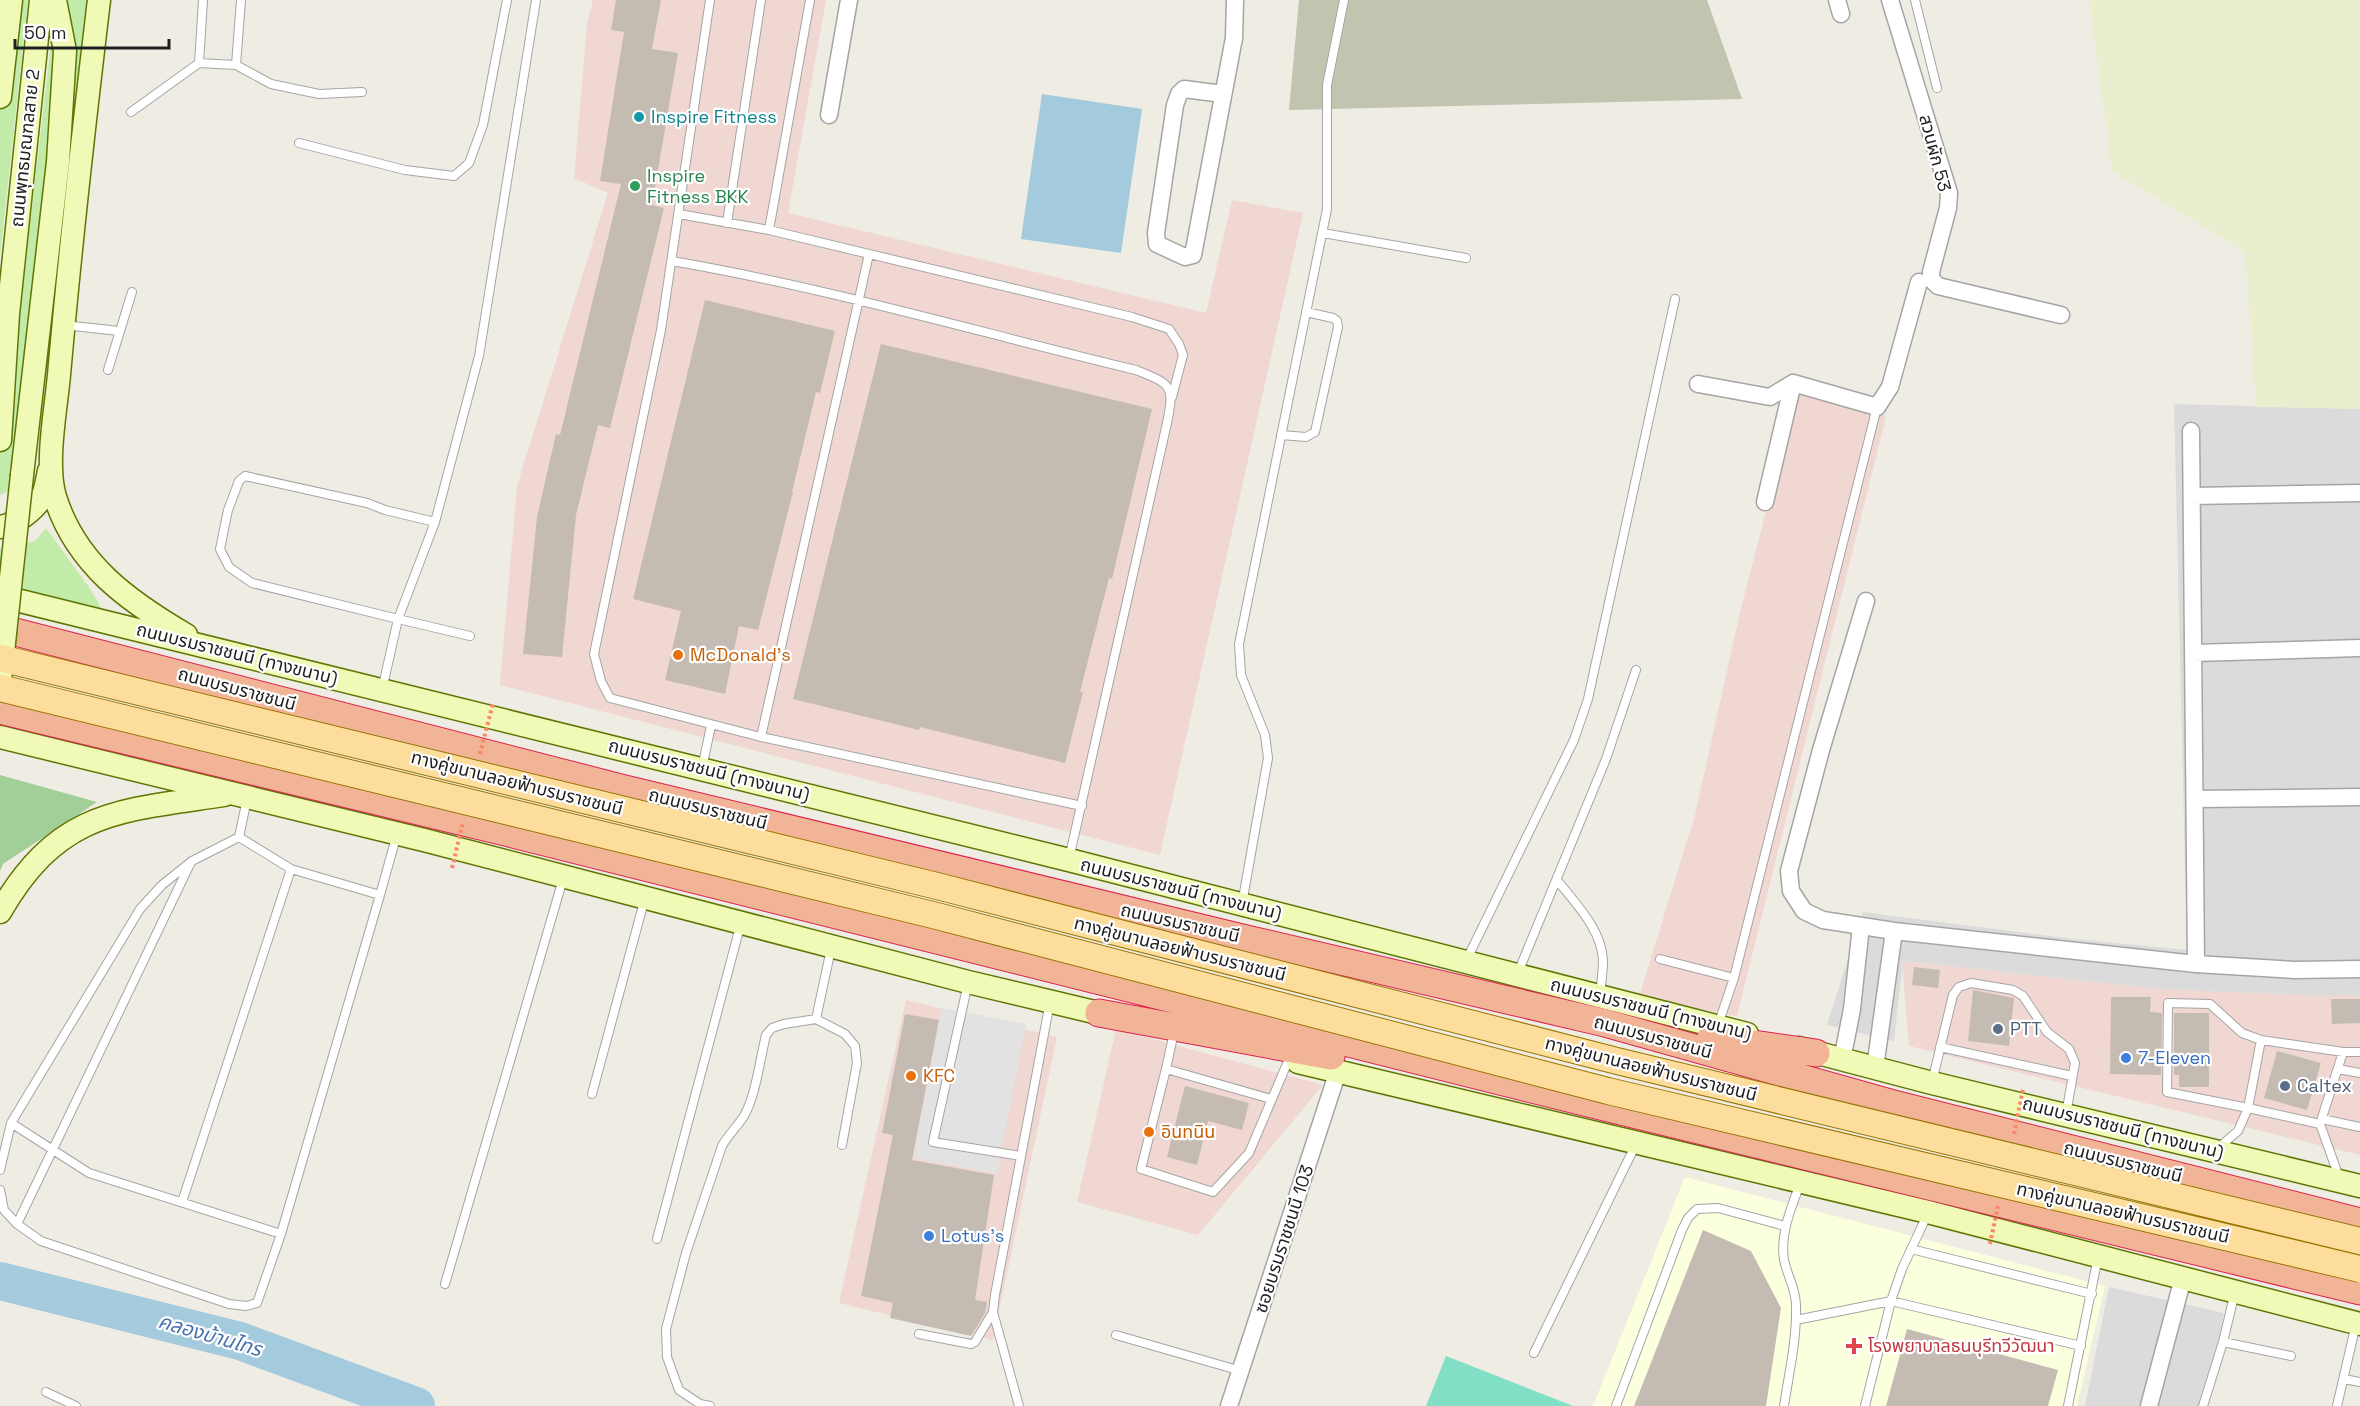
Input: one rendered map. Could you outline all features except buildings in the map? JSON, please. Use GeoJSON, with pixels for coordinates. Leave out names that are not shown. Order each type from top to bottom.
{"type":"FeatureCollection","features":[{"type":"Feature","properties":{"kind":"highway","name":"ถนนบรมราชชนนี"},"geometry":{"type":"LineString","coordinates":[[0,628],[621,788],[1605,1023],[1890,1103],[2360,1222]]}},
{"type":"Feature","properties":{"kind":"highway"},"geometry":{"type":"LineString","coordinates":[[0,710],[566,847],[1604,1107],[2360,1292]]}},
{"type":"Feature","properties":{"kind":"highway"},"geometry":{"type":"LineString","coordinates":[[1099,1013],[1604,1107]]}},
{"type":"Feature","properties":{"kind":"highway"},"geometry":{"type":"LineString","coordinates":[[1605,1023],[1816,1053]]}},
{"type":"Feature","properties":{"kind":"main road","name":"ถนนพุทธมณฑลสาย 2"},"geometry":{"type":"LineString","coordinates":[[0,97],[11,0]]}},
{"type":"Feature","properties":{"kind":"main road","name":"ถนนพุทธมณฑลสาย 2"},"geometry":{"type":"LineString","coordinates":[[0,440],[8,314],[41,0]]}},
{"type":"Feature","properties":{"kind":"main road"},"geometry":{"type":"LineString","coordinates":[[0,680],[58,162],[65,51],[55,0]]}},
{"type":"Feature","properties":{"kind":"main road"},"geometry":{"type":"LineString","coordinates":[[0,527],[7,526],[32,508],[43,495],[51,464],[63,325],[99,0]]}},
{"type":"Feature","properties":{"kind":"main road"},"geometry":{"type":"LineString","coordinates":[[51,464],[55,495],[67,525],[102,577],[147,612],[207,647]]}},
{"type":"Feature","properties":{"kind":"main road","name":"ถนนบรมราชชนนี (ทางขนาน)"},"geometry":{"type":"LineString","coordinates":[[0,596],[1069,860],[1718,1025],[1932,1083],[2351,1184]]}},
{"type":"Feature","properties":{"kind":"main road","name":"ทางคู่ขนานลอยฟ้าบรมราชชนนี"},"geometry":{"type":"LineString","coordinates":[[0,658],[941,887],[1617,1061],[2360,1241]]}},
{"type":"Feature","properties":{"kind":"main road","name":"ทางคู่ขนานลอยฟ้าบรมราชชนนี"},"geometry":{"type":"LineString","coordinates":[[0,688],[945,918],[1620,1093],[2360,1269]]}},
{"type":"Feature","properties":{"kind":"main road"},"geometry":{"type":"LineString","coordinates":[[0,736],[564,875],[968,982],[1928,1212],[2358,1324]]}},
{"type":"Feature","properties":{"kind":"main road"},"geometry":{"type":"LineString","coordinates":[[0,912],[32,865],[54,844],[74,830],[102,816],[132,809],[241,795]]}},
{"type":"Feature","properties":{"kind":"street"},"geometry":{"type":"LineString","coordinates":[[829,115],[849,0]]}},
{"type":"Feature","properties":{"kind":"street"},"geometry":{"type":"LineString","coordinates":[[1223,94],[1184,89],[1179,94],[1175,105],[1156,244],[1185,257],[1193,255],[1234,38],[1235,0]]}},
{"type":"Feature","properties":{"kind":"street","name":"สวนผัก 53"},"geometry":{"type":"LineString","coordinates":[[1890,0],[1949,192],[1948,208],[1931,279],[1938,286],[2061,315]]}},
{"type":"Feature","properties":{"kind":"street"},"geometry":{"type":"LineString","coordinates":[[1698,384],[1770,397],[1793,383],[1878,407],[1890,387],[1918,282]]}},
{"type":"Feature","properties":{"kind":"street"},"geometry":{"type":"LineString","coordinates":[[1765,502],[1793,383]]}},
{"type":"Feature","properties":{"kind":"street"},"geometry":{"type":"LineString","coordinates":[[2191,431],[2196,964]]}},
{"type":"Feature","properties":{"kind":"street"},"geometry":{"type":"LineString","coordinates":[[2192,496],[2360,493]]}},
{"type":"Feature","properties":{"kind":"street"},"geometry":{"type":"LineString","coordinates":[[1866,601],[1821,750],[1789,870],[1791,891],[1804,910],[1823,920],[1894,931],[2196,964],[2295,970],[2360,969]]}},
{"type":"Feature","properties":{"kind":"street"},"geometry":{"type":"LineString","coordinates":[[2193,653],[2360,648]]}},
{"type":"Feature","properties":{"kind":"street"},"geometry":{"type":"LineString","coordinates":[[2196,799],[2360,797]]}},
{"type":"Feature","properties":{"kind":"street"},"geometry":{"type":"LineString","coordinates":[[1842,1060],[1852,1009],[1861,926]]}},
{"type":"Feature","properties":{"kind":"street"},"geometry":{"type":"LineString","coordinates":[[1875,1068],[1894,931]]}},
{"type":"Feature","properties":{"kind":"street","name":"ซอยบรมราชชนนี 103"},"geometry":{"type":"LineString","coordinates":[[1229,1406],[1338,1071]]}},
{"type":"Feature","properties":{"kind":"street"},"geometry":{"type":"LineString","coordinates":[[2149,1406],[2183,1278]]}},
{"type":"Feature","properties":{"kind":"lane"},"geometry":{"type":"LineString","coordinates":[[199,63],[203,0]]}},
{"type":"Feature","properties":{"kind":"lane"},"geometry":{"type":"LineString","coordinates":[[236,65],[241,0]]}},
{"type":"Feature","properties":{"kind":"lane"},"geometry":{"type":"LineString","coordinates":[[299,143],[405,170],[454,176],[469,163],[483,125],[507,0]]}},
{"type":"Feature","properties":{"kind":"lane"},"geometry":{"type":"LineString","coordinates":[[382,690],[398,619],[435,522],[479,356],[536,0]]}},
{"type":"Feature","properties":{"kind":"lane"},"geometry":{"type":"LineString","coordinates":[[710,0],[661,330],[594,654],[601,681],[610,698],[711,726],[1082,806]]}},
{"type":"Feature","properties":{"kind":"lane"},"geometry":{"type":"LineString","coordinates":[[726,223],[761,0]]}},
{"type":"Feature","properties":{"kind":"lane"},"geometry":{"type":"LineString","coordinates":[[769,230],[810,0]]}},
{"type":"Feature","properties":{"kind":"lane"},"geometry":{"type":"LineString","coordinates":[[1242,905],[1268,758],[1265,735],[1241,675],[1239,644],[1327,210],[1327,85],[1344,0]]}},
{"type":"Feature","properties":{"kind":"lane"},"geometry":{"type":"LineString","coordinates":[[1914,0],[1937,88]]}},
{"type":"Feature","properties":{"kind":"lane"},"geometry":{"type":"LineString","coordinates":[[130,111],[199,63],[236,65],[271,84],[319,94],[362,92]]}},
{"type":"Feature","properties":{"kind":"lane"},"geometry":{"type":"LineString","coordinates":[[679,214],[769,230],[1121,315],[1170,329],[1183,355],[1069,860]]}},
{"type":"Feature","properties":{"kind":"lane"},"geometry":{"type":"LineString","coordinates":[[1323,233],[1466,258]]}},
{"type":"Feature","properties":{"kind":"lane"},"geometry":{"type":"LineString","coordinates":[[760,737],[869,254]]}},
{"type":"Feature","properties":{"kind":"lane"},"geometry":{"type":"LineString","coordinates":[[672,261],[759,276],[858,299],[1136,370],[1164,381],[1172,397]]}},
{"type":"Feature","properties":{"kind":"lane"},"geometry":{"type":"LineString","coordinates":[[108,370],[132,292]]}},
{"type":"Feature","properties":{"kind":"lane"},"geometry":{"type":"LineString","coordinates":[[1466,962],[1574,740],[1588,699],[1675,299]]}},
{"type":"Feature","properties":{"kind":"lane"},"geometry":{"type":"LineString","coordinates":[[1281,435],[1306,437],[1315,432],[1338,327],[1337,321],[1333,318],[1306,312]]}},
{"type":"Feature","properties":{"kind":"lane"},"geometry":{"type":"LineString","coordinates":[[63,325],[120,331]]}},
{"type":"Feature","properties":{"kind":"lane"},"geometry":{"type":"LineString","coordinates":[[1718,1025],[1734,978],[1878,407]]}},
{"type":"Feature","properties":{"kind":"lane"},"geometry":{"type":"LineString","coordinates":[[435,522],[385,510],[367,503],[255,476],[245,476],[239,481],[228,510],[220,549],[229,567],[252,583],[470,636]]}},
{"type":"Feature","properties":{"kind":"lane"},"geometry":{"type":"LineString","coordinates":[[1516,975],[1606,759],[1636,670]]}},
{"type":"Feature","properties":{"kind":"lane"},"geometry":{"type":"LineString","coordinates":[[702,768],[711,726]]}},
{"type":"Feature","properties":{"kind":"lane"},"geometry":{"type":"LineString","coordinates":[[238,837],[241,795]]}},
{"type":"Feature","properties":{"kind":"lane"},"geometry":{"type":"LineString","coordinates":[[0,1190],[4,1210],[17,1224],[41,1241],[229,1304],[246,1306],[257,1303],[281,1234],[397,834]]}},
{"type":"Feature","properties":{"kind":"lane"},"geometry":{"type":"LineString","coordinates":[[0,1170],[11,1123],[140,909],[162,885],[192,861],[238,837]]}},
{"type":"Feature","properties":{"kind":"lane"},"geometry":{"type":"LineString","coordinates":[[238,837],[291,869],[380,895]]}},
{"type":"Feature","properties":{"kind":"lane"},"geometry":{"type":"LineString","coordinates":[[17,1224],[192,861]]}},
{"type":"Feature","properties":{"kind":"lane"},"geometry":{"type":"LineString","coordinates":[[182,1202],[291,869]]}},
{"type":"Feature","properties":{"kind":"lane"},"geometry":{"type":"LineString","coordinates":[[445,1284],[564,875]]}},
{"type":"Feature","properties":{"kind":"lane"},"geometry":{"type":"LineString","coordinates":[[1557,880],[1584,913],[1599,939],[1603,960],[1600,996]]}},
{"type":"Feature","properties":{"kind":"lane"},"geometry":{"type":"LineString","coordinates":[[592,1094],[646,897]]}},
{"type":"Feature","properties":{"kind":"lane"},"geometry":{"type":"LineString","coordinates":[[657,1239],[741,923]]}},
{"type":"Feature","properties":{"kind":"lane"},"geometry":{"type":"LineString","coordinates":[[816,1019],[831,946]]}},
{"type":"Feature","properties":{"kind":"lane"},"geometry":{"type":"LineString","coordinates":[[1660,959],[1734,978]]}},
{"type":"Feature","properties":{"kind":"lane"},"geometry":{"type":"LineString","coordinates":[[968,982],[933,1142],[1021,1156]]}},
{"type":"Feature","properties":{"kind":"lane"},"geometry":{"type":"LineString","coordinates":[[1932,1083],[1953,995],[1959,987],[1971,983],[2013,990],[2023,996],[2047,1032],[2069,1049],[2074,1063],[2066,1115]]}},
{"type":"Feature","properties":{"kind":"lane"},"geometry":{"type":"LineString","coordinates":[[919,1334],[971,1344],[975,1342],[993,1312],[1050,1002]]}},
{"type":"Feature","properties":{"kind":"lane"},"geometry":{"type":"LineString","coordinates":[[2360,1052],[2343,1052],[2262,1040],[2242,1033],[2210,1004],[2168,1003],[2167,1092],[2360,1127]]}},
{"type":"Feature","properties":{"kind":"lane"},"geometry":{"type":"LineString","coordinates":[[710,1406],[700,1404],[678,1390],[667,1356],[666,1329],[686,1254],[722,1146],[743,1118],[766,1035],[772,1028],[816,1019],[845,1034],[855,1046],[857,1063],[842,1145]]}},
{"type":"Feature","properties":{"kind":"lane"},"geometry":{"type":"LineString","coordinates":[[1174,1031],[1141,1169],[1213,1192],[1249,1153],[1289,1059]]}},
{"type":"Feature","properties":{"kind":"lane"},"geometry":{"type":"LineString","coordinates":[[2215,1151],[2238,1131],[2248,1108],[2262,1040]]}},
{"type":"Feature","properties":{"kind":"lane"},"geometry":{"type":"LineString","coordinates":[[1940,1047],[2072,1076]]}},
{"type":"Feature","properties":{"kind":"lane"},"geometry":{"type":"LineString","coordinates":[[2343,1052],[2321,1121],[2351,1184]]}},
{"type":"Feature","properties":{"kind":"lane"},"geometry":{"type":"LineString","coordinates":[[2338,1068],[2360,1073]]}},
{"type":"Feature","properties":{"kind":"lane"},"geometry":{"type":"LineString","coordinates":[[1166,1069],[1271,1099]]}},
{"type":"Feature","properties":{"kind":"lane"},"geometry":{"type":"LineString","coordinates":[[11,1123],[89,1173],[281,1234]]}},
{"type":"Feature","properties":{"kind":"lane"},"geometry":{"type":"LineString","coordinates":[[1534,1353],[1638,1141]]}},
{"type":"Feature","properties":{"kind":"lane"},"geometry":{"type":"LineString","coordinates":[[1784,1406],[1796,1320],[1796,1302],[1783,1246],[1785,1226],[1801,1181]]}},
{"type":"Feature","properties":{"kind":"lane"},"geometry":{"type":"LineString","coordinates":[[1616,1406],[1682,1230],[1697,1209],[1718,1208],[1785,1226]]}},
{"type":"Feature","properties":{"kind":"lane"},"geometry":{"type":"LineString","coordinates":[[1865,1406],[1891,1301],[1928,1212]]}},
{"type":"Feature","properties":{"kind":"lane"},"geometry":{"type":"LineString","coordinates":[[1911,1249],[2092,1294]]}},
{"type":"Feature","properties":{"kind":"lane"},"geometry":{"type":"LineString","coordinates":[[2068,1406],[2098,1257]]}},
{"type":"Feature","properties":{"kind":"lane"},"geometry":{"type":"LineString","coordinates":[[2203,1406],[2223,1342],[2235,1292]]}},
{"type":"Feature","properties":{"kind":"lane"},"geometry":{"type":"LineString","coordinates":[[1796,1320],[1891,1301],[2080,1346]]}},
{"type":"Feature","properties":{"kind":"lane"},"geometry":{"type":"LineString","coordinates":[[993,1312],[1019,1406]]}},
{"type":"Feature","properties":{"kind":"lane"},"geometry":{"type":"LineString","coordinates":[[2337,1406],[2358,1324]]}},
{"type":"Feature","properties":{"kind":"lane"},"geometry":{"type":"LineString","coordinates":[[1116,1335],[1241,1371]]}},
{"type":"Feature","properties":{"kind":"lane"},"geometry":{"type":"LineString","coordinates":[[2223,1342],[2291,1356]]}},
{"type":"Feature","properties":{"kind":"lane"},"geometry":{"type":"LineString","coordinates":[[2344,1379],[2360,1382]]}},
{"type":"Feature","properties":{"kind":"lane"},"geometry":{"type":"LineString","coordinates":[[46,1392],[76,1406]]}},
{"type":"Feature","properties":{"kind":"shaded area"},"geometry":{"type":"Polygon","coordinates":[[[593,0],[826,0],[788,213],[1206,313],[1232,200],[1303,213],[1160,855],[500,685],[517,486],[608,193],[574,178],[587,23],[593,0]]]}},
{"type":"Feature","properties":{"kind":"shaded area"},"geometry":{"type":"Polygon","coordinates":[[[1299,0],[1707,0],[1742,99],[1289,110],[1299,0]]]}},
{"type":"Feature","properties":{"kind":"shaded area"},"geometry":{"type":"Polygon","coordinates":[[[2089,0],[2360,0],[2360,409],[2256,407],[2245,252],[2112,171],[2089,0]]]}},
{"type":"Feature","properties":{"kind":"shaded area"},"geometry":{"type":"Polygon","coordinates":[[[1797,393],[1886,416],[1737,1016],[1639,997],[1695,815],[1741,608],[1797,393]]]}},
{"type":"Feature","properties":{"kind":"shaded area"},"geometry":{"type":"Polygon","coordinates":[[[2174,404],[2360,409],[2360,998],[2158,989],[1903,961],[1894,1041],[1827,1025],[1863,912],[2065,938],[2187,950],[2174,404]]]}},
{"type":"Feature","properties":{"kind":"shaded area"},"geometry":{"type":"Polygon","coordinates":[[[1902,961],[2158,989],[2319,996],[2360,995],[2360,1155],[1909,1046],[1902,961]]]}},
{"type":"Feature","properties":{"kind":"shaded area"},"geometry":{"type":"Polygon","coordinates":[[[906,1000],[1057,1037],[993,1340],[839,1303],[906,1000]]]}},
{"type":"Feature","properties":{"kind":"shaded area"},"geometry":{"type":"Polygon","coordinates":[[[942,1008],[1026,1024],[997,1174],[913,1158],[942,1008]]]}},
{"type":"Feature","properties":{"kind":"shaded area"},"geometry":{"type":"Polygon","coordinates":[[[1116,1029],[1323,1085],[1198,1235],[1077,1202],[1116,1029]]]}},
{"type":"Feature","properties":{"kind":"shaded area","name":"โรงพยาบาลธนบุรีทวีวัฒนา"},"geometry":{"type":"Polygon","coordinates":[[[1685,1177],[2105,1286],[2077,1406],[1593,1406],[1685,1177]]]}},
{"type":"Feature","properties":{"kind":"shaded area"},"geometry":{"type":"Polygon","coordinates":[[[2109,1287],[2224,1313],[2207,1406],[2085,1406],[2109,1287]]]}},
{"type":"Feature","properties":{"kind":"green space"},"geometry":{"type":"Polygon","coordinates":[[[0,0],[28,0],[0,257],[0,0]]]}},
{"type":"Feature","properties":{"kind":"green space"},"geometry":{"type":"Polygon","coordinates":[[[56,0],[88,0],[32,479],[0,495],[0,317],[19,320],[56,0]]]}},
{"type":"Feature","properties":{"kind":"green space"},"geometry":{"type":"Polygon","coordinates":[[[46,528],[91,590],[105,615],[0,584],[0,549],[35,541],[46,528]]]}},
{"type":"Feature","properties":{"kind":"green space"},"geometry":{"type":"Polygon","coordinates":[[[0,775],[97,802],[3,864],[0,871],[0,775]]]}},
{"type":"Feature","properties":{"kind":"green space"},"geometry":{"type":"Polygon","coordinates":[[[1446,1356],[1573,1406],[1426,1406],[1446,1356]]]}},
{"type":"Feature","properties":{"kind":"water"},"geometry":{"type":"Polygon","coordinates":[[[1042,94],[1142,109],[1121,253],[1021,239],[1042,94]]]}},
{"type":"Feature","properties":{"kind":"waterway","name":"คลองบ้านไทร"},"geometry":{"type":"LineString","coordinates":[[0,1281],[240,1341],[416,1406]]}},
{"type":"Feature","properties":{"kind":"place","name":"Inspire Fitness"},"geometry":{"type":"Point","coordinates":[639,117]}},
{"type":"Feature","properties":{"kind":"place","name":"Inspire Fitness BKK"},"geometry":{"type":"Point","coordinates":[635,186]}},
{"type":"Feature","properties":{"kind":"place","name":"McDonald's"},"geometry":{"type":"Point","coordinates":[678,655]}},
{"type":"Feature","properties":{"kind":"place","name":"PTT"},"geometry":{"type":"Point","coordinates":[1998,1029]}},
{"type":"Feature","properties":{"kind":"place","name":"7-Eleven"},"geometry":{"type":"Point","coordinates":[2126,1058]}},
{"type":"Feature","properties":{"kind":"place","name":"KFC"},"geometry":{"type":"Point","coordinates":[911,1076]}},
{"type":"Feature","properties":{"kind":"place","name":"Caltex"},"geometry":{"type":"Point","coordinates":[2285,1086]}},
{"type":"Feature","properties":{"kind":"place","name":"อินทนิน"},"geometry":{"type":"Point","coordinates":[1149,1132]}},
{"type":"Feature","properties":{"kind":"place","name":"Lotus's"},"geometry":{"type":"Point","coordinates":[929,1236]}},
{"type":"Feature","properties":{"kind":"place","name":"โรงพยาบาลธนบุรีทวีวัฒนา"},"geometry":{"type":"Point","coordinates":[1854,1346]}}]}
